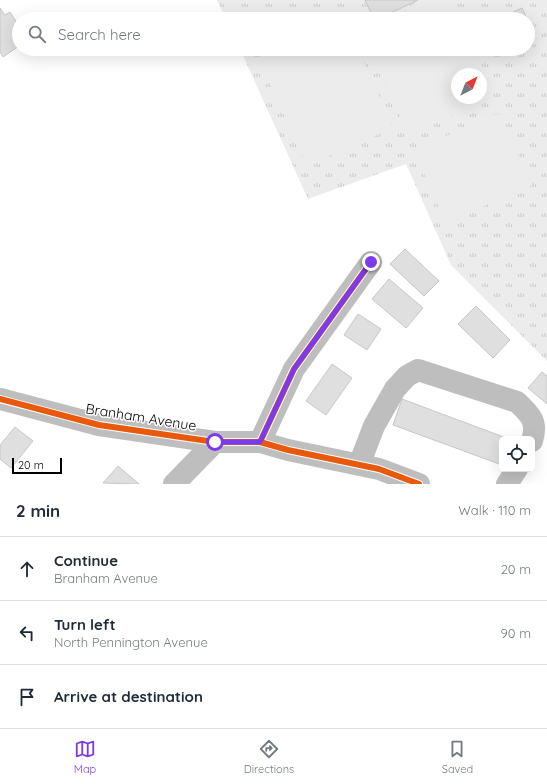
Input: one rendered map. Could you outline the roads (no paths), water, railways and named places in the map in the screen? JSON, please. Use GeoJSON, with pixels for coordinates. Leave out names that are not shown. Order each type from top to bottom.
{"type":"FeatureCollection","features":[{"type":"Feature","properties":{"kind":"street"},"geometry":{"type":"LineString","coordinates":[[260,442],[294,369],[371,262]]}},
{"type":"Feature","properties":{"kind":"street"},"geometry":{"type":"LineString","coordinates":[[359,465],[374,426],[395,389],[406,376],[418,370],[518,402],[529,414],[535,425],[533,436]]}},
{"type":"Feature","properties":{"kind":"street","name":"Branham Avenue"},"geometry":{"type":"LineString","coordinates":[[0,399],[99,425],[215,442],[260,442],[288,450],[379,469],[419,484]]}},
{"type":"Feature","properties":{"kind":"street"},"geometry":{"type":"LineString","coordinates":[[174,484],[215,442]]}},
{"type":"Feature","properties":{"kind":"street"},"geometry":{"type":"LineString","coordinates":[[508,484],[515,472]]}}]}
